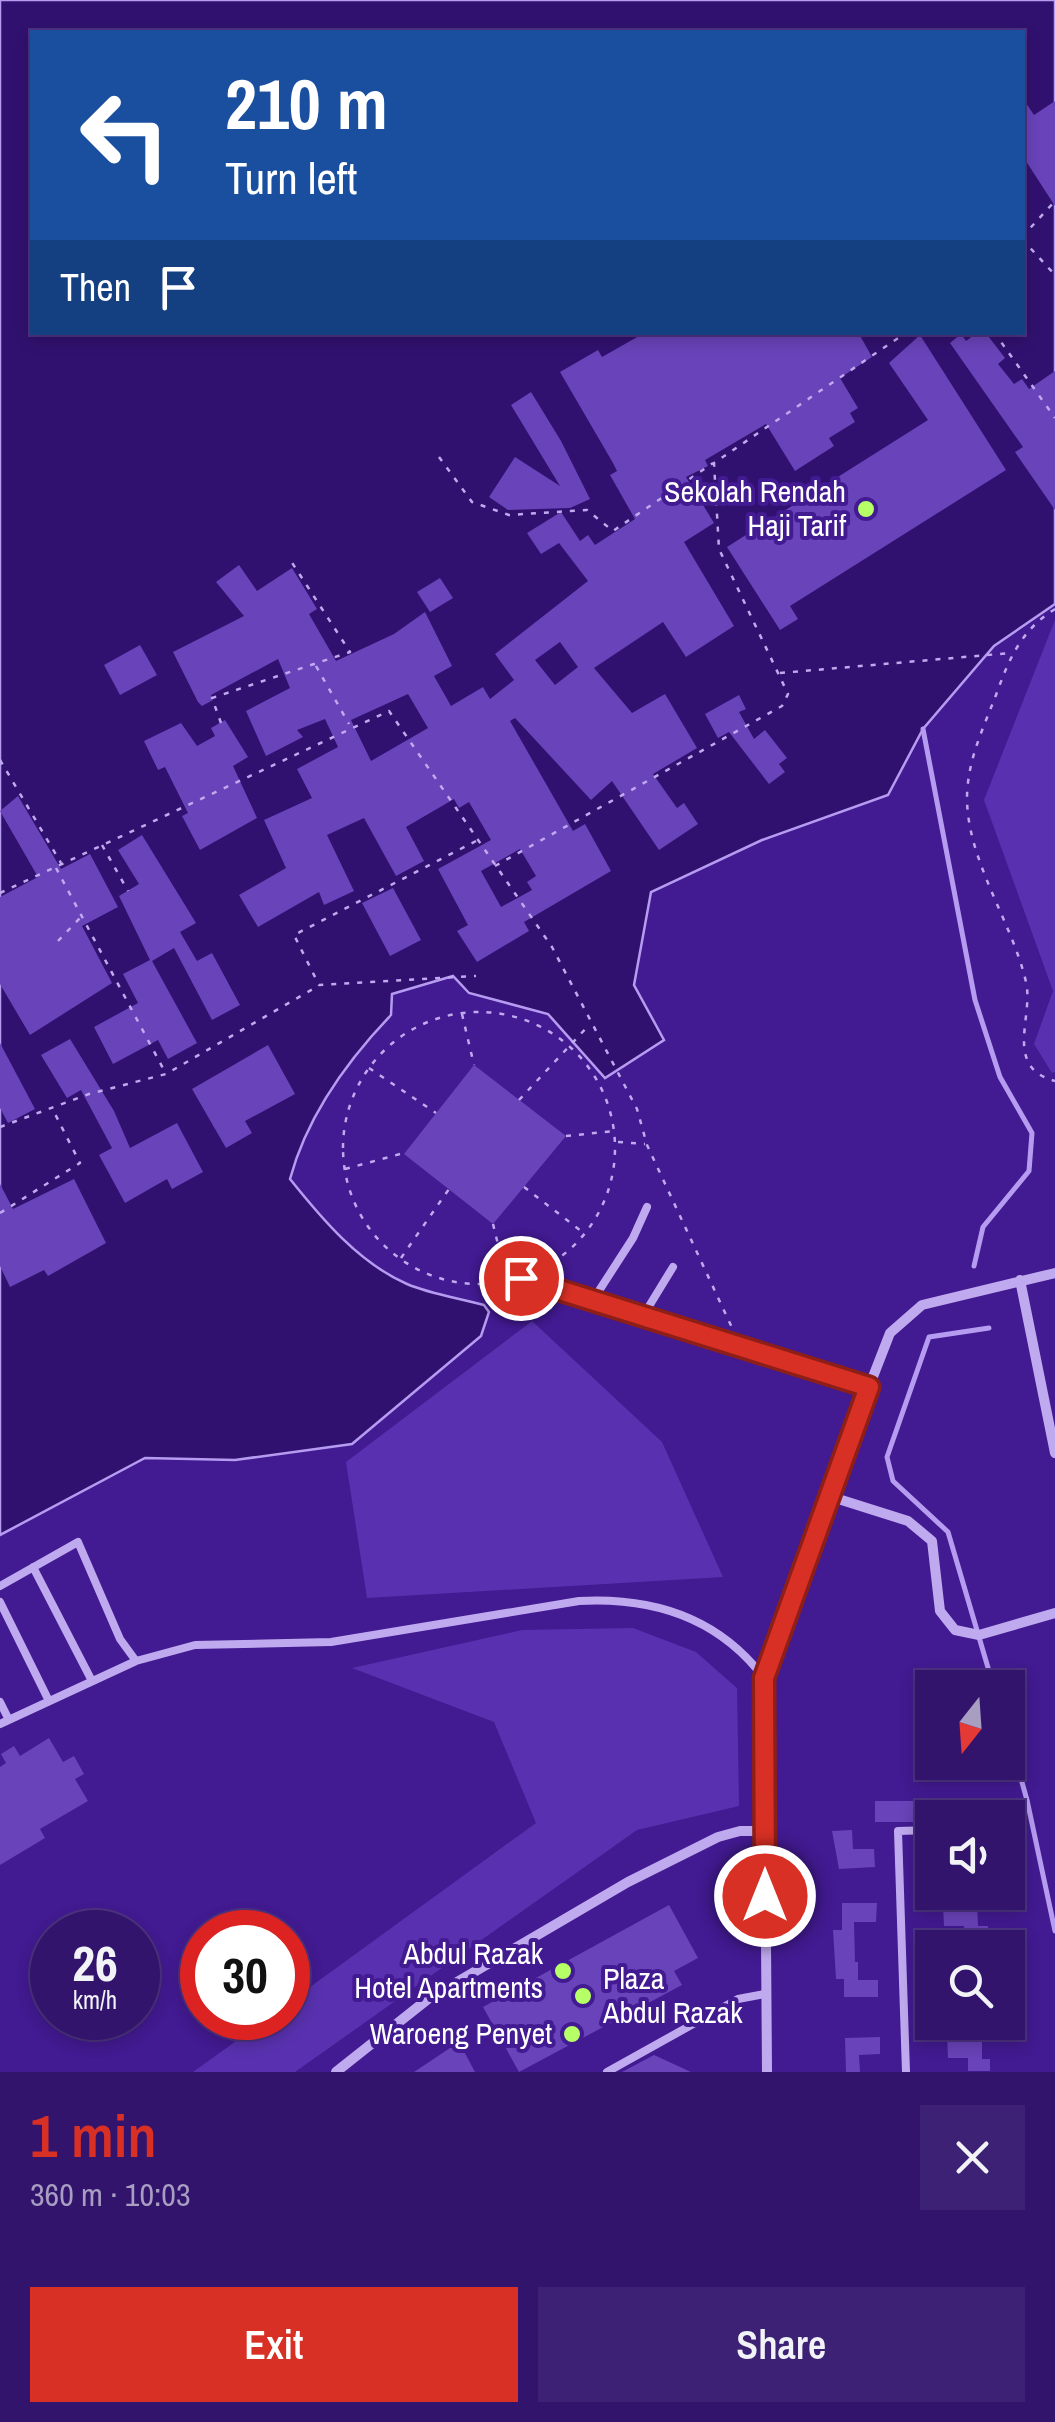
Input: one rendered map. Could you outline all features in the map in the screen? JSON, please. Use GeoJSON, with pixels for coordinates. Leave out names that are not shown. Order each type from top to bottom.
{"type":"FeatureCollection","features":[{"type":"Feature","properties":{"kind":"street"},"geometry":{"type":"LineString","coordinates":[[767,2072],[764,1678],[890,1333],[922,1304],[1055,1273]]}},
{"type":"Feature","properties":{"kind":"street"},"geometry":{"type":"LineString","coordinates":[[1020,1280],[1055,1453]]}},
{"type":"Feature","properties":{"kind":"street"},"geometry":{"type":"LineString","coordinates":[[832,1497],[908,1520],[932,1541],[940,1611],[954,1630],[979,1635],[1055,1613]]}},
{"type":"Feature","properties":{"kind":"street"},"geometry":{"type":"LineString","coordinates":[[336,2072],[428,1999],[628,1882],[718,1837],[740,1831],[764,1832]]}},
{"type":"Feature","properties":{"kind":"lane"},"geometry":{"type":"LineString","coordinates":[[593,1300],[634,1238],[646,1207]]}},
{"type":"Feature","properties":{"kind":"lane"},"geometry":{"type":"LineString","coordinates":[[643,1316],[673,1267]]}},
{"type":"Feature","properties":{"kind":"lane"},"geometry":{"type":"LineString","coordinates":[[521,1278],[869,1387]]}},
{"type":"Feature","properties":{"kind":"lane"},"geometry":{"type":"LineString","coordinates":[[0,1586],[78,1542],[120,1639],[136,1661]]}},
{"type":"Feature","properties":{"kind":"lane"},"geometry":{"type":"LineString","coordinates":[[33,1568],[92,1682]]}},
{"type":"Feature","properties":{"kind":"lane"},"geometry":{"type":"LineString","coordinates":[[0,1702],[4,1722],[136,1661],[195,1644],[331,1642],[578,1600],[615,1599],[694,1618],[730,1639],[764,1678]]}},
{"type":"Feature","properties":{"kind":"lane"},"geometry":{"type":"LineString","coordinates":[[0,1602],[49,1701]]}},
{"type":"Feature","properties":{"kind":"lane"},"geometry":{"type":"LineString","coordinates":[[906,2072],[898,1831],[915,1830]]}},
{"type":"Feature","properties":{"kind":"lane"},"geometry":{"type":"LineString","coordinates":[[608,2072],[738,1999],[766,1994]]}},
{"type":"Feature","properties":{"kind":"path"},"geometry":{"type":"LineString","coordinates":[[1025,235],[1055,201]]}},
{"type":"Feature","properties":{"kind":"path"},"geometry":{"type":"LineString","coordinates":[[1025,241],[1055,275]]}},
{"type":"Feature","properties":{"kind":"path"},"geometry":{"type":"LineString","coordinates":[[438,457],[472,502],[508,515],[587,510],[613,531],[903,335]]}},
{"type":"Feature","properties":{"kind":"path"},"geometry":{"type":"LineString","coordinates":[[996,335],[1055,418]]}},
{"type":"Feature","properties":{"kind":"path"},"geometry":{"type":"LineString","coordinates":[[495,866],[782,706],[788,694],[719,549],[714,462]]}},
{"type":"Feature","properties":{"kind":"path"},"geometry":{"type":"LineString","coordinates":[[221,723],[212,698],[350,652],[290,558]]}},
{"type":"Feature","properties":{"kind":"path"},"geometry":{"type":"LineString","coordinates":[[1055,609],[1036,621],[1012,652],[969,774],[966,803],[991,890],[1026,981],[1028,1002],[1021,1042],[1025,1055],[1047,1079],[1055,1081]]}},
{"type":"Feature","properties":{"kind":"path"},"geometry":{"type":"LineString","coordinates":[[779,673],[1012,652]]}},
{"type":"Feature","properties":{"kind":"path"},"geometry":{"type":"LineString","coordinates":[[315,664],[350,727]]}},
{"type":"Feature","properties":{"kind":"path"},"geometry":{"type":"LineString","coordinates":[[0,893],[388,711],[552,948],[637,1109],[647,1144],[740,1346]]}},
{"type":"Feature","properties":{"kind":"path"},"geometry":{"type":"LineString","coordinates":[[0,760],[62,864]]}},
{"type":"Feature","properties":{"kind":"path"},"geometry":{"type":"LineString","coordinates":[[319,985],[294,935],[478,840]]}},
{"type":"Feature","properties":{"kind":"path"},"geometry":{"type":"LineString","coordinates":[[102,845],[128,891]]}},
{"type":"Feature","properties":{"kind":"path"},"geometry":{"type":"LineString","coordinates":[[55,867],[166,1074]]}},
{"type":"Feature","properties":{"kind":"path"},"geometry":{"type":"LineString","coordinates":[[58,941],[81,917]]}},
{"type":"Feature","properties":{"kind":"path"},"geometry":{"type":"LineString","coordinates":[[0,1128],[166,1074],[319,985],[476,976]]}},
{"type":"Feature","properties":{"kind":"path"},"geometry":{"type":"LineString","coordinates":[[462,1012],[474,1065]]}},
{"type":"Feature","properties":{"kind":"path"},"geometry":{"type":"LineString","coordinates":[[462,1012],[500,1013],[536,1024],[571,1046],[592,1070],[609,1103],[616,1130],[614,1175],[603,1208],[586,1235],[560,1259],[507,1282],[470,1284],[436,1278],[400,1260],[362,1218],[344,1169],[342,1136],[350,1100],[368,1067],[393,1041],[421,1024],[462,1012]]}},
{"type":"Feature","properties":{"kind":"path"},"geometry":{"type":"LineString","coordinates":[[519,1100],[591,1022]]}},
{"type":"Feature","properties":{"kind":"path"},"geometry":{"type":"LineString","coordinates":[[368,1067],[436,1112]]}},
{"type":"Feature","properties":{"kind":"path"},"geometry":{"type":"LineString","coordinates":[[0,1212],[80,1164],[52,1108]]}},
{"type":"Feature","properties":{"kind":"path"},"geometry":{"type":"LineString","coordinates":[[566,1136],[616,1130]]}},
{"type":"Feature","properties":{"kind":"path"},"geometry":{"type":"LineString","coordinates":[[617,1141],[647,1144]]}},
{"type":"Feature","properties":{"kind":"path"},"geometry":{"type":"LineString","coordinates":[[344,1169],[404,1154]]}},
{"type":"Feature","properties":{"kind":"path"},"geometry":{"type":"LineString","coordinates":[[524,1186],[586,1235]]}},
{"type":"Feature","properties":{"kind":"path"},"geometry":{"type":"LineString","coordinates":[[400,1260],[449,1190]]}},
{"type":"Feature","properties":{"kind":"path"},"geometry":{"type":"LineString","coordinates":[[493,1224],[507,1282]]}},
{"type":"Feature","properties":{"kind":"shaded area"},"geometry":{"type":"Polygon","coordinates":[[[0,0],[1055,0],[1055,604],[994,646],[923,729],[888,795],[762,840],[651,892],[634,985],[664,1040],[605,1078],[548,1014],[469,993],[453,976],[392,994],[391,1015],[330,1091],[307,1133],[290,1179],[342,1239],[373,1264],[425,1291],[484,1305],[489,1312],[481,1336],[352,1444],[235,1460],[145,1458],[0,1535],[0,0]]]}},
{"type":"Feature","properties":{"kind":"shaded area"},"geometry":{"type":"Polygon","coordinates":[[[1055,620],[1055,1072],[1052,1073],[1034,1044],[1053,991],[984,800],[1055,620]]]}},
{"type":"Feature","properties":{"kind":"shaded area"},"geometry":{"type":"Polygon","coordinates":[[[532,1321],[662,1442],[723,1577],[367,1598],[346,1462],[532,1321]]]}},
{"type":"Feature","properties":{"kind":"shaded area"},"geometry":{"type":"Polygon","coordinates":[[[633,1628],[696,1652],[737,1688],[739,1806],[637,1830],[295,2072],[193,2072],[237,2040],[310,2040],[310,1987],[536,1823],[494,1722],[352,1668],[522,1630],[633,1628]]]}},
{"type":"Feature","properties":{"kind":"building"},"geometry":{"type":"Polygon","coordinates":[[[1055,101],[1055,206],[1025,160],[1025,102],[1034,115],[1055,101]]]}},
{"type":"Feature","properties":{"kind":"building"},"geometry":{"type":"Polygon","coordinates":[[[641,335],[860,335],[872,357],[840,378],[858,408],[850,413],[855,422],[829,438],[834,446],[795,471],[766,424],[705,460],[708,466],[686,477],[714,523],[684,542],[734,626],[686,657],[663,622],[594,668],[632,713],[665,694],[697,748],[653,774],[677,808],[684,803],[698,824],[659,850],[612,781],[591,800],[515,718],[510,721],[573,831],[585,824],[611,871],[524,922],[529,931],[477,962],[457,931],[468,925],[438,869],[491,840],[469,802],[459,808],[454,799],[406,827],[424,861],[396,876],[364,818],[327,835],[354,891],[324,905],[319,892],[258,927],[239,895],[286,868],[264,820],[312,798],[297,769],[338,747],[325,719],[297,730],[303,737],[266,756],[246,711],[290,688],[278,659],[211,695],[213,700],[202,706],[173,652],[244,616],[216,582],[239,565],[257,591],[292,568],[317,609],[309,614],[336,661],[394,634],[425,612],[452,666],[434,676],[451,706],[483,687],[490,699],[514,680],[495,654],[588,581],[559,543],[541,554],[527,533],[561,512],[580,541],[588,535],[595,545],[635,519],[610,475],[617,471],[613,463],[560,372],[598,350],[602,357],[641,335]],[[560,642],[535,660],[555,685],[578,667],[560,642]],[[408,694],[351,720],[371,761],[428,728],[408,694]],[[520,849],[481,871],[501,907],[532,890],[527,882],[536,876],[520,849]]]}},
{"type":"Feature","properties":{"kind":"building","name":"Sekolah Rendah Haji Tarif"},"geometry":{"type":"Polygon","coordinates":[[[920,335],[1006,470],[790,606],[798,619],[780,630],[727,547],[928,420],[889,363],[920,335]]]}},
{"type":"Feature","properties":{"kind":"building"},"geometry":{"type":"Polygon","coordinates":[[[960,335],[966,341],[974,335],[987,335],[1005,358],[998,364],[1014,384],[1022,379],[1029,389],[1055,371],[1055,510],[1015,452],[1023,447],[950,343],[960,335]]]}},
{"type":"Feature","properties":{"kind":"building"},"geometry":{"type":"Polygon","coordinates":[[[531,392],[590,499],[570,508],[508,510],[489,497],[515,457],[560,486],[511,405],[531,392]]]}},
{"type":"Feature","properties":{"kind":"building"},"geometry":{"type":"Polygon","coordinates":[[[440,578],[453,598],[430,612],[417,592],[440,578]]]}},
{"type":"Feature","properties":{"kind":"building"},"geometry":{"type":"Polygon","coordinates":[[[140,645],[157,675],[120,695],[104,665],[140,645]]]}},
{"type":"Feature","properties":{"kind":"building"},"geometry":{"type":"Polygon","coordinates":[[[739,695],[746,709],[739,712],[754,739],[765,730],[787,758],[779,764],[785,772],[769,784],[729,732],[718,738],[705,714],[739,695]]]}},
{"type":"Feature","properties":{"kind":"building"},"geometry":{"type":"Polygon","coordinates":[[[225,720],[248,757],[233,766],[257,818],[200,850],[182,816],[188,813],[165,767],[158,770],[144,741],[181,723],[197,746],[215,736],[211,728],[225,720]]]}},
{"type":"Feature","properties":{"kind":"building"},"geometry":{"type":"Polygon","coordinates":[[[18,796],[61,869],[90,854],[118,907],[82,926],[112,983],[30,1035],[0,984],[0,897],[38,877],[0,811],[18,796]]]}},
{"type":"Feature","properties":{"kind":"building"},"geometry":{"type":"Polygon","coordinates":[[[142,835],[196,923],[180,932],[197,961],[212,953],[240,1005],[212,1020],[174,948],[152,961],[197,1043],[168,1059],[158,1040],[113,1064],[94,1027],[138,1003],[123,974],[150,960],[119,896],[139,884],[118,850],[142,835]]]}},
{"type":"Feature","properties":{"kind":"building"},"geometry":{"type":"Polygon","coordinates":[[[393,888],[421,940],[390,956],[362,903],[393,888]]]}},
{"type":"Feature","properties":{"kind":"building"},"geometry":{"type":"Polygon","coordinates":[[[70,1039],[114,1111],[130,1148],[177,1123],[203,1172],[172,1189],[167,1179],[125,1203],[99,1155],[112,1148],[81,1090],[67,1098],[41,1055],[70,1039]]]}},
{"type":"Feature","properties":{"kind":"building"},"geometry":{"type":"Polygon","coordinates":[[[0,1043],[35,1109],[8,1123],[0,1108],[0,1043]]]}},
{"type":"Feature","properties":{"kind":"building"},"geometry":{"type":"Polygon","coordinates":[[[268,1045],[295,1094],[245,1121],[252,1133],[226,1148],[192,1089],[268,1045]]]}},
{"type":"Feature","properties":{"kind":"building"},"geometry":{"type":"Polygon","coordinates":[[[474,1065],[566,1136],[493,1224],[404,1154],[474,1065]]]}},
{"type":"Feature","properties":{"kind":"building"},"geometry":{"type":"Polygon","coordinates":[[[74,1179],[106,1243],[48,1276],[44,1270],[10,1287],[0,1266],[0,1184],[13,1209],[74,1179]]]}},
{"type":"Feature","properties":{"kind":"building"},"geometry":{"type":"Polygon","coordinates":[[[49,1738],[63,1762],[74,1756],[84,1774],[75,1779],[88,1801],[40,1829],[45,1838],[0,1865],[0,1767],[6,1763],[1,1754],[14,1746],[20,1756],[49,1738]]]}},
{"type":"Feature","properties":{"kind":"building"},"geometry":{"type":"Polygon","coordinates":[[[875,1801],[915,1801],[915,1822],[875,1822],[875,1801]]]}},
{"type":"Feature","properties":{"kind":"building"},"geometry":{"type":"Polygon","coordinates":[[[852,1830],[853,1849],[874,1849],[875,1867],[839,1869],[832,1831],[852,1830]]]}},
{"type":"Feature","properties":{"kind":"building"},"geometry":{"type":"Polygon","coordinates":[[[842,1903],[877,1903],[876,1922],[854,1922],[858,1980],[878,1980],[878,1997],[844,1997],[844,1979],[836,1979],[833,1930],[842,1930],[842,1903]]]}},
{"type":"Feature","properties":{"kind":"building","name":"Plaza Abdul Razak"},"geometry":{"type":"Polygon","coordinates":[[[669,1905],[698,1958],[674,1971],[682,1985],[519,2072],[483,2007],[669,1905]]]}},
{"type":"Feature","properties":{"kind":"building"},"geometry":{"type":"Polygon","coordinates":[[[943,1910],[977,1910],[978,1926],[988,1926],[988,1930],[964,1930],[964,1926],[944,1926],[943,1910]]]}},
{"type":"Feature","properties":{"kind":"building"},"geometry":{"type":"Polygon","coordinates":[[[880,2037],[880,2054],[859,2055],[860,2072],[846,2072],[845,2038],[880,2037]]]}},
{"type":"Feature","properties":{"kind":"building"},"geometry":{"type":"Polygon","coordinates":[[[947,2040],[982,2040],[982,2059],[990,2059],[990,2071],[968,2071],[968,2058],[948,2058],[947,2040]]]}},
{"type":"Feature","properties":{"kind":"building"},"geometry":{"type":"Polygon","coordinates":[[[459,2042],[475,2072],[414,2072],[459,2042]]]}},
{"type":"Feature","properties":{"kind":"building"},"geometry":{"type":"Polygon","coordinates":[[[654,2055],[691,2072],[622,2072],[654,2055]]]}},
{"type":"Feature","properties":{"kind":"waterway"},"geometry":{"type":"LineString","coordinates":[[923,729],[975,1000],[1000,1077],[1032,1133],[1029,1171],[983,1227],[974,1266]]}},
{"type":"Feature","properties":{"kind":"waterway"},"geometry":{"type":"LineString","coordinates":[[989,1328],[929,1337],[887,1457],[893,1481],[948,1532],[989,1670]]}},
{"type":"Feature","properties":{"kind":"waterway"},"geometry":{"type":"LineString","coordinates":[[1021,1780],[1055,1931]]}},
{"type":"Feature","properties":{"kind":"place","name":"Sekolah Rendah Haji Tarif"},"geometry":{"type":"Point","coordinates":[866,509]}},
{"type":"Feature","properties":{"kind":"place","name":"Abdul Razak Hotel Apartments"},"geometry":{"type":"Point","coordinates":[563,1971]}},
{"type":"Feature","properties":{"kind":"place","name":"Plaza Abdul Razak"},"geometry":{"type":"Point","coordinates":[583,1996]}},
{"type":"Feature","properties":{"kind":"place","name":"Waroeng Penyet"},"geometry":{"type":"Point","coordinates":[572,2034]}},
{"type":"Feature","properties":{"kind":"route"},"geometry":{"type":"LineString","coordinates":[[521,1278],[869,1387],[764,1678],[765,1896]]}}]}
